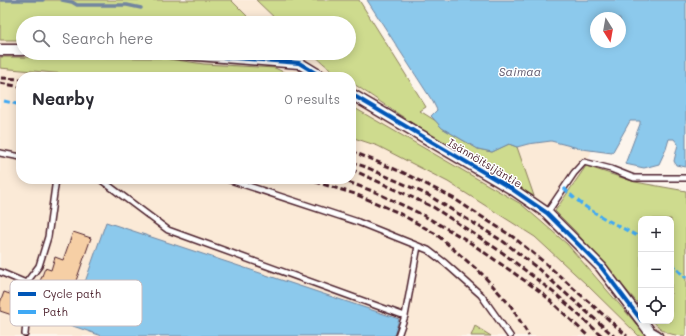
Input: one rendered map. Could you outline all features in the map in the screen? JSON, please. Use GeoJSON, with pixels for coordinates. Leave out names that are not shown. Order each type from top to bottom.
{"type":"FeatureCollection","features":[{"type":"Feature","properties":{"kind":"street"},"geometry":{"type":"LineString","coordinates":[[0,50],[16,50]]}},
{"type":"Feature","properties":{"kind":"street"},"geometry":{"type":"LineString","coordinates":[[261,60],[299,63],[314,72]]}},
{"type":"Feature","properties":{"kind":"street","name":"Isännöitsijäntie"},"geometry":{"type":"LineString","coordinates":[[356,97],[512,189],[547,213],[601,267],[638,315]]}},
{"type":"Feature","properties":{"kind":"street","name":"Isännöitsijäntie"},"geometry":{"type":"LineString","coordinates":[[645,324],[650,332],[657,336]]}},
{"type":"Feature","properties":{"kind":"lane"},"geometry":{"type":"LineString","coordinates":[[0,153],[16,156]]}},
{"type":"Feature","properties":{"kind":"lane"},"geometry":{"type":"LineString","coordinates":[[547,213],[574,173],[584,162],[611,169],[634,178],[686,178]]}},
{"type":"Feature","properties":{"kind":"lane"},"geometry":{"type":"LineString","coordinates":[[28,280],[39,266],[48,237],[55,184]]}},
{"type":"Feature","properties":{"kind":"lane"},"geometry":{"type":"LineString","coordinates":[[107,184],[168,230],[405,316]]}},
{"type":"Feature","properties":{"kind":"lane"},"geometry":{"type":"LineString","coordinates":[[242,184],[358,222],[428,250],[481,295],[510,336]]}},
{"type":"Feature","properties":{"kind":"lane"},"geometry":{"type":"LineString","coordinates":[[398,336],[405,316],[418,246]]}},
{"type":"Feature","properties":{"kind":"lane"},"geometry":{"type":"LineString","coordinates":[[0,272],[19,280]]}},
{"type":"Feature","properties":{"kind":"shaded area"},"geometry":{"type":"Polygon","coordinates":[[[231,0],[256,0],[273,16],[247,16],[231,0]]]}},
{"type":"Feature","properties":{"kind":"shaded area"},"geometry":{"type":"Polygon","coordinates":[[[0,40],[16,40],[16,60],[320,60],[335,72],[16,72],[16,184],[356,184],[356,85],[411,123],[510,184],[533,196],[517,147],[551,141],[592,150],[586,166],[555,211],[575,231],[638,304],[638,324],[656,324],[674,336],[0,336],[0,40]]]}},
{"type":"Feature","properties":{"kind":"green space"},"geometry":{"type":"Polygon","coordinates":[[[0,0],[231,0],[247,16],[16,16],[16,40],[0,40],[0,0]]]}},
{"type":"Feature","properties":{"kind":"green space"},"geometry":{"type":"Polygon","coordinates":[[[256,0],[359,0],[426,107],[420,111],[436,121],[442,128],[478,149],[492,152],[509,144],[517,147],[534,196],[441,142],[356,85],[356,72],[335,72],[320,60],[356,60],[356,16],[273,16],[256,0]]]}},
{"type":"Feature","properties":{"kind":"green space"},"geometry":{"type":"Polygon","coordinates":[[[0,57],[16,57],[16,60],[176,60],[204,64],[275,68],[283,72],[44,72],[0,68],[0,57]]]}},
{"type":"Feature","properties":{"kind":"green space"},"geometry":{"type":"Polygon","coordinates":[[[356,109],[521,204],[567,244],[645,334],[643,336],[639,336],[535,237],[448,182],[378,146],[356,139],[356,109]]]}},
{"type":"Feature","properties":{"kind":"green space"},"geometry":{"type":"Polygon","coordinates":[[[586,166],[635,182],[686,191],[686,336],[668,333],[656,324],[674,324],[674,216],[638,216],[638,304],[575,231],[555,211],[586,166]]]}},
{"type":"Feature","properties":{"kind":"green space"},"geometry":{"type":"Polygon","coordinates":[[[475,326],[491,336],[471,336],[475,326]]]}},
{"type":"Feature","properties":{"kind":"water","name":"Saimaa"},"geometry":{"type":"Polygon","coordinates":[[[367,0],[686,0],[686,167],[676,165],[674,161],[678,144],[674,139],[669,139],[659,164],[644,168],[625,164],[640,121],[630,121],[612,153],[582,149],[551,141],[517,147],[509,144],[492,152],[478,149],[442,128],[431,116],[437,110],[367,0]]]}},
{"type":"Feature","properties":{"kind":"water"},"geometry":{"type":"Polygon","coordinates":[[[106,222],[399,319],[394,336],[102,336],[73,326],[142,326],[142,280],[86,280],[106,222]]]}},
{"type":"Feature","properties":{"kind":"building"},"geometry":{"type":"Polygon","coordinates":[[[73,232],[91,238],[76,280],[40,280],[45,268],[51,270],[55,257],[63,260],[73,232]]]}},
{"type":"Feature","properties":{"kind":"building"},"geometry":{"type":"Polygon","coordinates":[[[4,292],[10,294],[10,314],[0,311],[0,303],[4,292]]]}},
{"type":"Feature","properties":{"kind":"waterway"},"geometry":{"type":"LineString","coordinates":[[1,0],[43,0]]}},
{"type":"Feature","properties":{"kind":"waterway"},"geometry":{"type":"LineString","coordinates":[[62,0],[72,2],[77,5],[127,5],[141,8]]}},
{"type":"Feature","properties":{"kind":"railway"},"geometry":{"type":"LineString","coordinates":[[1,78],[16,79]]}},
{"type":"Feature","properties":{"kind":"railway"},"geometry":{"type":"LineString","coordinates":[[0,83],[16,86]]}},
{"type":"Feature","properties":{"kind":"railway"},"geometry":{"type":"LineString","coordinates":[[356,153],[404,173],[453,198],[513,237],[544,262],[627,336]]}},
{"type":"Feature","properties":{"kind":"railway"},"geometry":{"type":"LineString","coordinates":[[356,164],[428,195],[504,242],[536,267],[614,336]]}},
{"type":"Feature","properties":{"kind":"railway"},"geometry":{"type":"LineString","coordinates":[[356,171],[433,207],[503,253],[558,296],[602,336]]}},
{"type":"Feature","properties":{"kind":"railway"},"geometry":{"type":"LineString","coordinates":[[322,184],[355,194],[397,212],[436,234],[482,274],[511,306],[529,336]]}},
{"type":"Feature","properties":{"kind":"railway"},"geometry":{"type":"LineString","coordinates":[[353,184],[375,192],[419,213],[465,239],[541,292],[588,336]]}},
{"type":"Feature","properties":{"kind":"marked path"},"geometry":{"type":"LineString","coordinates":[[4,101],[16,104]]}},
{"type":"Feature","properties":{"kind":"marked path"},"geometry":{"type":"LineString","coordinates":[[564,188],[590,210],[638,236]]}},
{"type":"Feature","properties":{"kind":"marked path"},"geometry":{"type":"LineString","coordinates":[[674,266],[686,278]]}},
{"type":"Feature","properties":{"kind":"cycle path"},"geometry":{"type":"LineString","coordinates":[[261,60],[299,63],[314,72]]}},
{"type":"Feature","properties":{"kind":"cycle path"},"geometry":{"type":"LineString","coordinates":[[356,97],[512,189],[547,213],[601,267],[638,316]]}}]}
